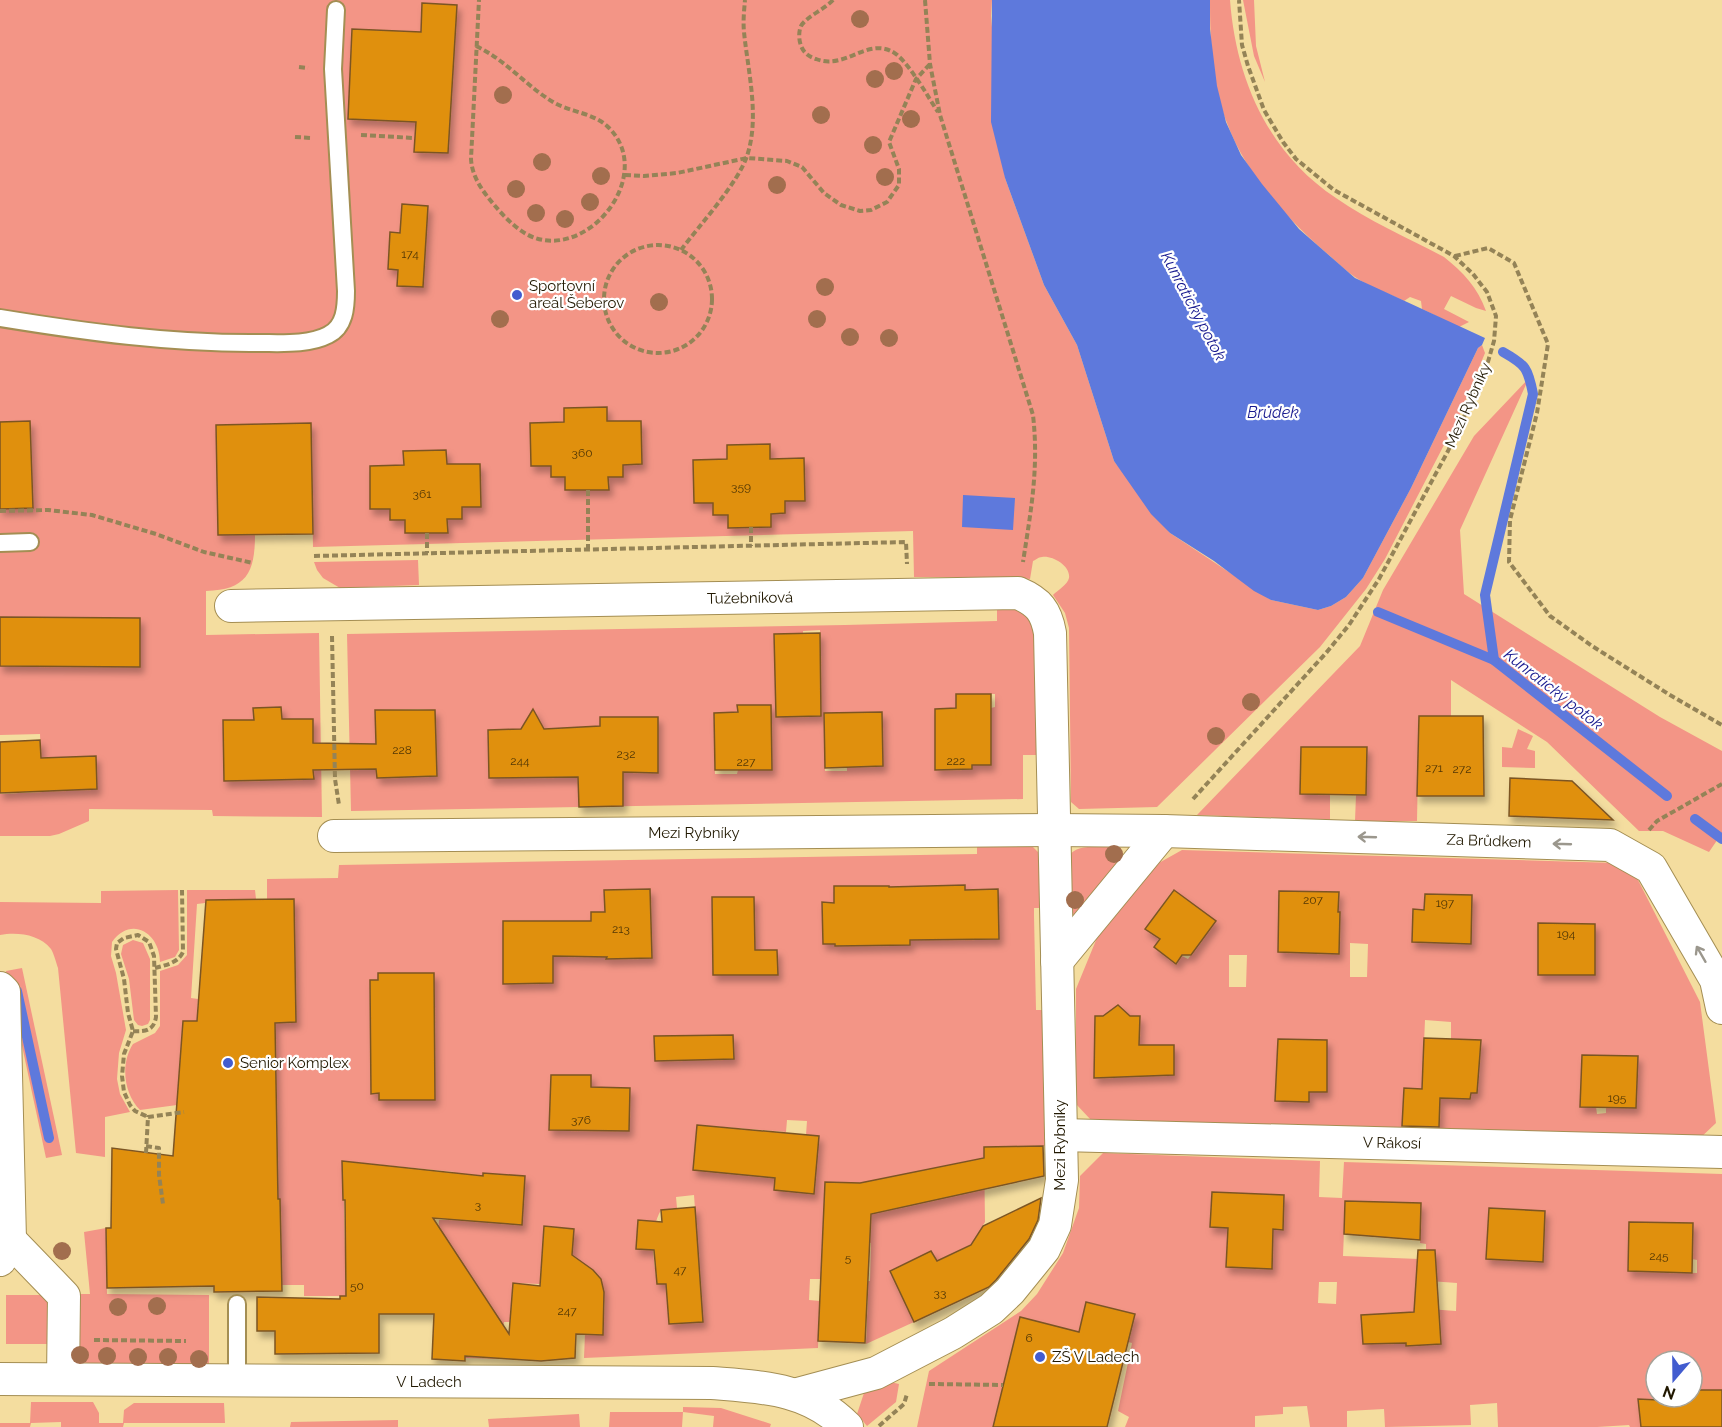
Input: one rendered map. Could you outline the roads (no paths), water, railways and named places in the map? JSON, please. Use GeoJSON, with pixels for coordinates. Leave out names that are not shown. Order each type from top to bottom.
{"type":"FeatureCollection","features":[{"type":"Feature","properties":{"kind":"street","name":"Tužebníková"},"geometry":{"type":"LineString","coordinates":[[231,606],[1018,593],[1030,598],[1040,606],[1047,619],[1050,633],[1054,830]]}},
{"type":"Feature","properties":{"kind":"street","name":"Mezi Rybníky"},"geometry":{"type":"LineString","coordinates":[[798,1394],[876,1373],[953,1333],[991,1309],[1002,1299],[1044,1250],[1051,1237],[1059,1208],[1062,1180],[1054,830]]}},
{"type":"Feature","properties":{"kind":"street","name":"Mezi Rybníky"},"geometry":{"type":"LineString","coordinates":[[339,836],[1164,831]]}},
{"type":"Feature","properties":{"kind":"street","name":"Za Brůdkem"},"geometry":{"type":"LineString","coordinates":[[1164,831],[1610,845],[1651,868],[1716,980],[1722,1008]]}},
{"type":"Feature","properties":{"kind":"street"},"geometry":{"type":"LineString","coordinates":[[1057,961],[1164,831]]}},
{"type":"Feature","properties":{"kind":"street"},"geometry":{"type":"LineString","coordinates":[[0,988],[4,993],[5,1250],[64,1296],[63,1379]]}},
{"type":"Feature","properties":{"kind":"street","name":"V Rákosí"},"geometry":{"type":"LineString","coordinates":[[1061,1135],[1722,1152]]}},
{"type":"Feature","properties":{"kind":"street","name":"V Ladech"},"geometry":{"type":"LineString","coordinates":[[0,1379],[712,1383],[763,1387],[798,1394],[838,1418],[847,1427]]}},
{"type":"Feature","properties":{"kind":"lane"},"geometry":{"type":"LineString","coordinates":[[0,318],[141,337],[213,342],[292,342],[328,336],[336,330],[342,322],[346,300],[333,69],[336,10]]}},
{"type":"Feature","properties":{"kind":"lane"},"geometry":{"type":"LineString","coordinates":[[0,543],[30,542]]}},
{"type":"Feature","properties":{"kind":"lane"},"geometry":{"type":"LineString","coordinates":[[237,1304],[237,1380]]}},
{"type":"Feature","properties":{"kind":"water","name":"Brůdek"},"geometry":{"type":"Polygon","coordinates":[[[992,0],[1210,0],[1210,29],[1217,86],[1226,122],[1241,155],[1262,184],[1299,229],[1355,278],[1485,338],[1478,348],[1411,488],[1363,578],[1346,597],[1331,606],[1318,610],[1271,600],[1254,591],[1214,561],[1170,533],[1151,514],[1114,461],[1077,345],[1044,285],[1005,178],[991,122],[992,0]]]}},
{"type":"Feature","properties":{"kind":"water"},"geometry":{"type":"Polygon","coordinates":[[[963,495],[1015,498],[1013,530],[962,527],[963,495]]]}},
{"type":"Feature","properties":{"kind":"waterway"},"geometry":{"type":"LineString","coordinates":[[1494,660],[1485,595],[1533,394],[1525,368],[1503,352]]}},
{"type":"Feature","properties":{"kind":"waterway","name":"Kunratický potok"},"geometry":{"type":"LineString","coordinates":[[1378,612],[1494,660],[1667,796]]}},
{"type":"Feature","properties":{"kind":"waterway","name":"Kunratický potok"},"geometry":{"type":"LineString","coordinates":[[1695,819],[1722,839]]}},
{"type":"Feature","properties":{"kind":"waterway"},"geometry":{"type":"LineString","coordinates":[[17,991],[49,1138]]}},
{"type":"Feature","properties":{"kind":"place","name":"Sportovní areál Šeberov"},"geometry":{"type":"Point","coordinates":[517,295]}},
{"type":"Feature","properties":{"kind":"place","name":"Senior Komplex"},"geometry":{"type":"Point","coordinates":[228,1063]}},
{"type":"Feature","properties":{"kind":"place","name":"ZŠ V Ladech"},"geometry":{"type":"Point","coordinates":[1040,1357]}}]}
